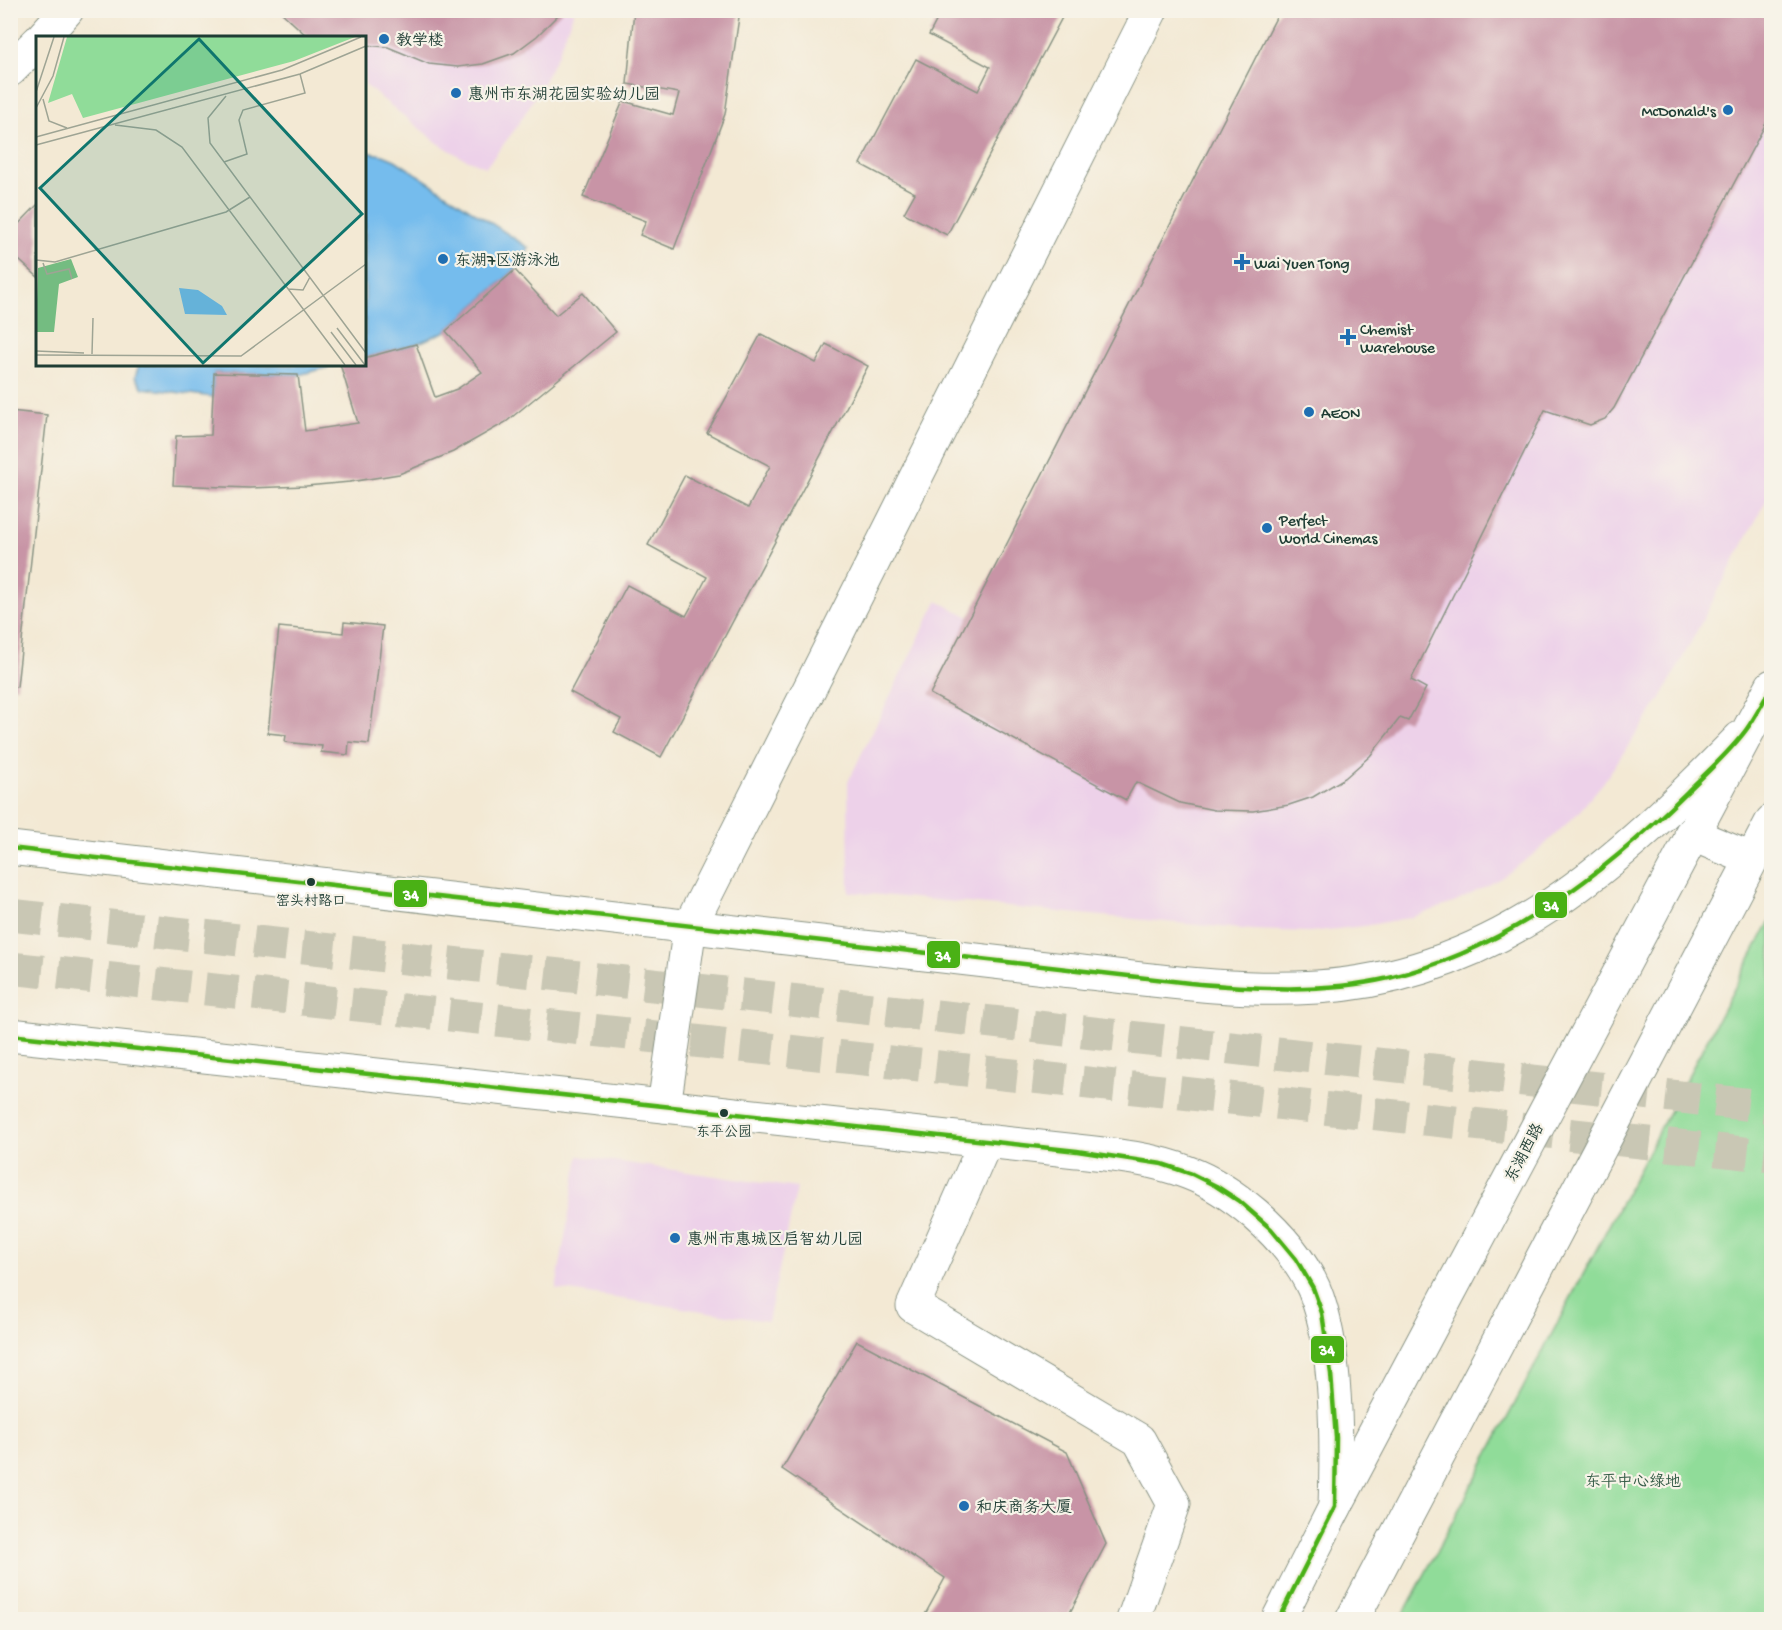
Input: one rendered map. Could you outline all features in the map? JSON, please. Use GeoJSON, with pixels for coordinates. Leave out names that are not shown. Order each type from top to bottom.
{"type":"FeatureCollection","features":[{"type":"Feature","properties":{"kind":"main road"},"geometry":{"type":"LineString","coordinates":[[44,36],[67,10]]}},
{"type":"Feature","properties":{"kind":"main road"},"geometry":{"type":"LineString","coordinates":[[664,1106],[690,926],[1151,10]]}},
{"type":"Feature","properties":{"kind":"main road"},"geometry":{"type":"LineString","coordinates":[[10,70],[36,44]]}},
{"type":"Feature","properties":{"kind":"main road","name":"东湖西路"},"geometry":{"type":"LineString","coordinates":[[1278,1620],[1335,1507],[1745,732],[1772,686]]}},
{"type":"Feature","properties":{"kind":"main road"},"geometry":{"type":"LineString","coordinates":[[10,848],[1220,986],[1280,989],[1350,984],[1409,972],[1463,953],[1510,930],[1573,891],[1658,820],[1745,732]]}},
{"type":"Feature","properties":{"kind":"main road"},"geometry":{"type":"LineString","coordinates":[[1658,820],[1751,859]]}},
{"type":"Feature","properties":{"kind":"main road"},"geometry":{"type":"LineString","coordinates":[[1352,1620],[1772,821]]}},
{"type":"Feature","properties":{"kind":"main road"},"geometry":{"type":"LineString","coordinates":[[10,1035],[1111,1155],[1178,1169],[1216,1186],[1239,1201],[1271,1229],[1296,1258],[1308,1277],[1322,1313],[1333,1395],[1336,1438],[1335,1507]]}},
{"type":"Feature","properties":{"kind":"main road"},"geometry":{"type":"LineString","coordinates":[[986,1141],[913,1306],[1139,1440],[1174,1504],[1133,1620]]}},
{"type":"Feature","properties":{"kind":"shaded area","name":"惠州市东湖花园实验幼儿园"},"geometry":{"type":"Polygon","coordinates":[[[279,11],[574,11],[557,56],[542,85],[516,128],[486,167],[461,157],[438,143],[366,86],[366,36],[308,36],[279,11]]]}},
{"type":"Feature","properties":{"kind":"shaded area","name":"AEON"},"geometry":{"type":"Polygon","coordinates":[[[1280,11],[1771,11],[1771,492],[1661,698],[1603,783],[1577,814],[1538,851],[1500,879],[1456,902],[1413,917],[1364,926],[1309,932],[1252,930],[849,892],[848,782],[860,757],[937,601],[970,617],[1280,11]]]}},
{"type":"Feature","properties":{"kind":"shaded area","name":"惠州市惠城区启智幼儿园"},"geometry":{"type":"Polygon","coordinates":[[[579,1156],[797,1188],[768,1321],[556,1289],[579,1156]]]}},
{"type":"Feature","properties":{"kind":"green space","name":"东平中心绿地"},"geometry":{"type":"Polygon","coordinates":[[[1771,919],[1771,1619],[1401,1619],[1771,919]]]}},
{"type":"Feature","properties":{"kind":"water","name":"东湖7区游泳池"},"geometry":{"type":"Polygon","coordinates":[[[366,152],[395,160],[529,248],[515,270],[446,331],[416,344],[366,358],[366,152]]]}},
{"type":"Feature","properties":{"kind":"water"},"geometry":{"type":"Polygon","coordinates":[[[139,366],[334,366],[298,375],[214,373],[213,397],[143,388],[135,377],[139,366]]]}},
{"type":"Feature","properties":{"kind":"building"},"geometry":{"type":"Polygon","coordinates":[[[279,10],[563,10],[537,36],[514,53],[483,64],[458,67],[429,64],[388,47],[366,45],[366,36],[307,36],[279,10]]]}},
{"type":"Feature","properties":{"kind":"building"},"geometry":{"type":"Polygon","coordinates":[[[634,10],[740,10],[725,114],[674,249],[640,235],[646,221],[583,197],[623,101],[673,115],[679,93],[627,84],[634,10]]]}},
{"type":"Feature","properties":{"kind":"building"},"geometry":{"type":"Polygon","coordinates":[[[942,10],[1066,10],[947,235],[904,213],[915,193],[860,164],[916,59],[978,91],[990,67],[929,35],[942,10]]]}},
{"type":"Feature","properties":{"kind":"building","name":"AEON"},"geometry":{"type":"Polygon","coordinates":[[[1280,10],[1772,10],[1772,112],[1614,408],[1605,419],[1590,425],[1545,410],[1411,680],[1426,688],[1408,721],[1400,718],[1370,756],[1345,778],[1313,797],[1289,805],[1253,811],[1214,810],[1180,803],[1136,782],[1126,800],[930,694],[1280,10]]]}},
{"type":"Feature","properties":{"kind":"building"},"geometry":{"type":"Polygon","coordinates":[[[36,206],[36,275],[10,252],[10,233],[36,206]]]}},
{"type":"Feature","properties":{"kind":"building"},"geometry":{"type":"Polygon","coordinates":[[[515,270],[556,315],[583,293],[616,332],[506,422],[453,452],[399,474],[306,486],[249,488],[173,485],[176,436],[211,435],[214,373],[298,375],[305,431],[358,423],[341,366],[366,366],[366,357],[416,344],[435,397],[457,389],[482,372],[446,331],[515,270]]]}},
{"type":"Feature","properties":{"kind":"building"},"geometry":{"type":"Polygon","coordinates":[[[761,334],[816,363],[826,344],[868,366],[661,757],[614,732],[621,719],[570,692],[627,585],[686,616],[697,596],[707,577],[648,545],[685,475],[748,508],[770,466],[707,433],[761,334]]]}},
{"type":"Feature","properties":{"kind":"building"},"geometry":{"type":"Polygon","coordinates":[[[10,411],[47,415],[17,687],[10,686],[10,411]]]}},
{"type":"Feature","properties":{"kind":"building"},"geometry":{"type":"Polygon","coordinates":[[[344,622],[383,626],[369,744],[349,742],[348,755],[321,752],[322,746],[285,742],[286,735],[268,733],[279,627],[343,633],[344,622]]]}},
{"type":"Feature","properties":{"kind":"building","name":"和庆商务大厦"},"geometry":{"type":"Polygon","coordinates":[[[857,1341],[1067,1452],[1106,1544],[1066,1620],[922,1620],[945,1578],[782,1469],[857,1341]]]}},
{"type":"Feature","properties":{"kind":"tunnel"},"geometry":{"type":"LineString","coordinates":[[10,915],[1772,1107]]}},
{"type":"Feature","properties":{"kind":"tunnel"},"geometry":{"type":"LineString","coordinates":[[10,968],[1772,1156]]}},
{"type":"Feature","properties":{"kind":"transit line","name":"34"},"geometry":{"type":"LineString","coordinates":[[10,848],[1190,983],[1265,988],[1340,986],[1389,978],[1473,949],[1512,928],[1587,880],[1622,852],[1718,762],[1746,730],[1772,687]]}},
{"type":"Feature","properties":{"kind":"transit line","name":"34"},"geometry":{"type":"LineString","coordinates":[[10,1035],[1077,1151],[1162,1164],[1192,1174],[1239,1201],[1271,1229],[1296,1259],[1313,1288],[1322,1313],[1331,1374],[1336,1438],[1335,1507],[1278,1620]]}},
{"type":"Feature","properties":{"kind":"place","name":"教学楼"},"geometry":{"type":"Point","coordinates":[384,39]}},
{"type":"Feature","properties":{"kind":"place","name":"惠州市东湖花园实验幼儿园"},"geometry":{"type":"Point","coordinates":[456,93]}},
{"type":"Feature","properties":{"kind":"place","name":"McDonald's"},"geometry":{"type":"Point","coordinates":[1728,110]}},
{"type":"Feature","properties":{"kind":"place","name":"东湖7区游泳池"},"geometry":{"type":"Point","coordinates":[443,259]}},
{"type":"Feature","properties":{"kind":"place","name":"Wai Yuen Tong"},"geometry":{"type":"Point","coordinates":[1242,262]}},
{"type":"Feature","properties":{"kind":"place","name":"Chemist Warehouse"},"geometry":{"type":"Point","coordinates":[1348,337]}},
{"type":"Feature","properties":{"kind":"place","name":"AEON"},"geometry":{"type":"Point","coordinates":[1309,412]}},
{"type":"Feature","properties":{"kind":"place","name":"Perfect World Cinemas"},"geometry":{"type":"Point","coordinates":[1267,528]}},
{"type":"Feature","properties":{"kind":"place","name":"窑头村路口"},"geometry":{"type":"Point","coordinates":[311,882]}},
{"type":"Feature","properties":{"kind":"place","name":"东平公园"},"geometry":{"type":"Point","coordinates":[724,1113]}},
{"type":"Feature","properties":{"kind":"place","name":"惠州市惠城区启智幼儿园"},"geometry":{"type":"Point","coordinates":[675,1238]}},
{"type":"Feature","properties":{"kind":"place","name":"和庆商务大厦"},"geometry":{"type":"Point","coordinates":[964,1506]}}]}
